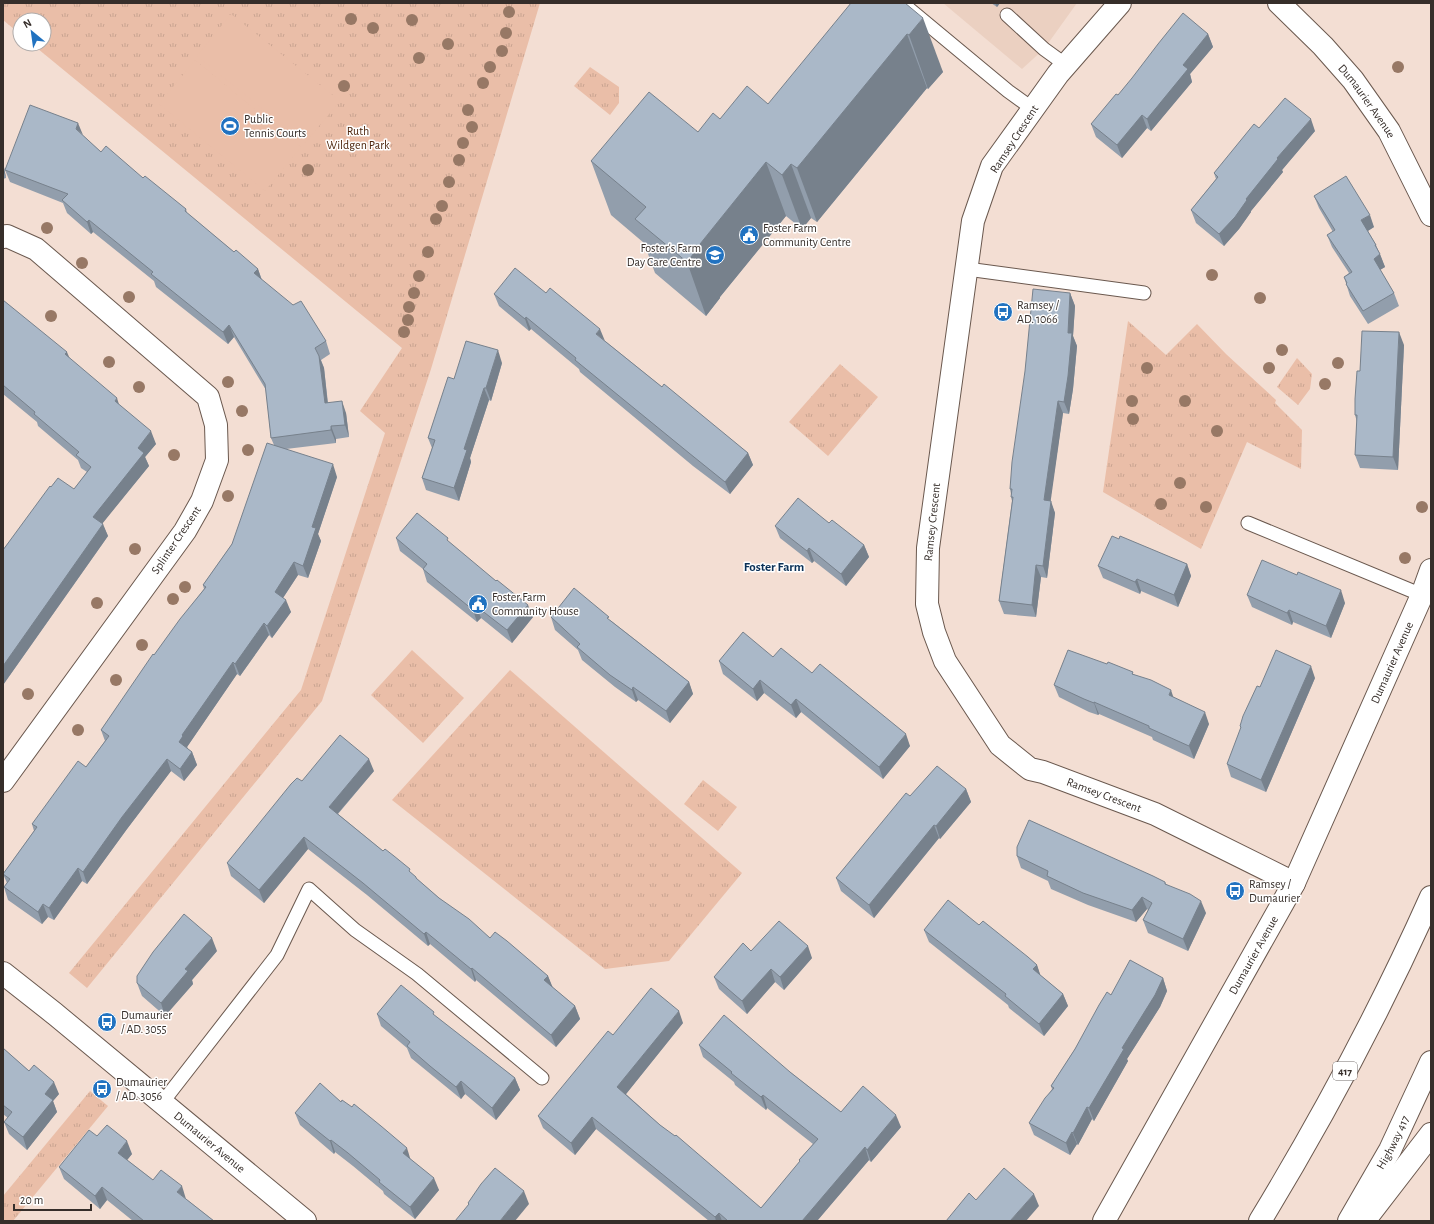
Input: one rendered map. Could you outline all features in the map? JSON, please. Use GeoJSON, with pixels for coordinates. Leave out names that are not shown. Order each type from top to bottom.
{"type":"FeatureCollection","features":[{"type":"Feature","properties":{"kind":"main road","name":"Ramsey Crescent"},"geometry":{"type":"LineString","coordinates":[[1120,3],[1066,65],[992,166],[973,220],[928,548],[927,604],[934,632],[945,661],[1000,745],[1030,769],[1043,772],[1156,814],[1294,884]]}},
{"type":"Feature","properties":{"kind":"main road","name":"Dumaurier Avenue"},"geometry":{"type":"LineString","coordinates":[[1279,3],[1323,46],[1353,80],[1389,131],[1431,215]]}},
{"type":"Feature","properties":{"kind":"main road","name":"Splinter Crescent"},"geometry":{"type":"LineString","coordinates":[[3,237],[7,236],[36,249],[208,397],[216,425],[216,460],[202,501],[185,531],[3,781]]}},
{"type":"Feature","properties":{"kind":"main road","name":"Dumaurier Avenue"},"geometry":{"type":"LineString","coordinates":[[1104,1221],[1294,884],[1422,595],[1431,570]]}},
{"type":"Feature","properties":{"kind":"main road"},"geometry":{"type":"LineString","coordinates":[[1427,907],[1431,890]]}},
{"type":"Feature","properties":{"kind":"main road","name":"417"},"geometry":{"type":"LineString","coordinates":[[1260,1221],[1319,1119],[1374,1016],[1427,907]]}},
{"type":"Feature","properties":{"kind":"main road","name":"Dumaurier Avenue"},"geometry":{"type":"LineString","coordinates":[[3,973],[55,1014],[123,1072],[162,1102],[305,1221]]}},
{"type":"Feature","properties":{"kind":"main road","name":"Highway 417"},"geometry":{"type":"LineString","coordinates":[[1349,1221],[1390,1150],[1431,1062]]}},
{"type":"Feature","properties":{"kind":"main road"},"geometry":{"type":"LineString","coordinates":[[1364,1221],[1431,1134]]}},
{"type":"Feature","properties":{"kind":"lane"},"geometry":{"type":"LineString","coordinates":[[902,3],[1008,91],[1033,109]]}},
{"type":"Feature","properties":{"kind":"lane"},"geometry":{"type":"LineString","coordinates":[[1007,14],[1044,49],[1066,65]]}},
{"type":"Feature","properties":{"kind":"lane"},"geometry":{"type":"LineString","coordinates":[[967,269],[1144,293]]}},
{"type":"Feature","properties":{"kind":"lane"},"geometry":{"type":"LineString","coordinates":[[1248,523],[1422,595]]}},
{"type":"Feature","properties":{"kind":"lane"},"geometry":{"type":"LineString","coordinates":[[162,1102],[277,955],[309,890],[355,930],[418,974],[542,1078]]}},
{"type":"Feature","properties":{"kind":"shaded area"},"geometry":{"type":"Polygon","coordinates":[[[943,3],[1077,3],[1044,49],[1022,69],[943,3]]]}},
{"type":"Feature","properties":{"kind":"green space","name":"Ruth Wildgen Park"},"geometry":{"type":"Polygon","coordinates":[[[3,3],[540,3],[431,369],[322,701],[87,988],[69,973],[301,690],[385,433],[360,411],[402,348],[42,52],[52,52],[52,12],[12,12],[12,27],[3,20],[3,3]]]}},
{"type":"Feature","properties":{"kind":"green space"},"geometry":{"type":"Polygon","coordinates":[[[231,14],[340,101],[305,143],[197,56],[231,14]]]}},
{"type":"Feature","properties":{"kind":"green space","name":"Public Tennis Courts"},"geometry":{"type":"Polygon","coordinates":[[[195,60],[301,147],[265,191],[159,104],[195,60]]]}},
{"type":"Feature","properties":{"kind":"green space"},"geometry":{"type":"Polygon","coordinates":[[[590,67],[619,87],[619,103],[610,115],[574,86],[590,67]]]}},
{"type":"Feature","properties":{"kind":"green space"},"geometry":{"type":"Polygon","coordinates":[[[1128,321],[1166,355],[1197,324],[1226,354],[1276,400],[1275,403],[1302,430],[1301,469],[1247,442],[1201,549],[1103,492],[1128,321]]]}},
{"type":"Feature","properties":{"kind":"green space"},"geometry":{"type":"Polygon","coordinates":[[[1297,358],[1312,374],[1310,389],[1298,405],[1277,387],[1297,358]]]}},
{"type":"Feature","properties":{"kind":"green space"},"geometry":{"type":"Polygon","coordinates":[[[840,364],[878,397],[828,456],[789,422],[840,364]]]}},
{"type":"Feature","properties":{"kind":"green space"},"geometry":{"type":"Polygon","coordinates":[[[412,650],[464,698],[423,743],[371,695],[412,650]]]}},
{"type":"Feature","properties":{"kind":"green space"},"geometry":{"type":"Polygon","coordinates":[[[510,670],[742,873],[669,961],[605,969],[392,800],[510,670]]]}},
{"type":"Feature","properties":{"kind":"green space"},"geometry":{"type":"Polygon","coordinates":[[[703,780],[737,807],[718,831],[684,804],[703,780]]]}},
{"type":"Feature","properties":{"kind":"green space"},"geometry":{"type":"Polygon","coordinates":[[[90,1091],[108,1106],[13,1221],[3,1221],[3,1196],[90,1091]]]}},
{"type":"Feature","properties":{"kind":"building"},"geometry":{"type":"Polygon","coordinates":[[[851,3],[905,3],[923,18],[909,35],[907,34],[797,168],[791,164],[782,175],[766,162],[687,262],[635,219],[646,207],[591,161],[649,92],[698,132],[713,113],[720,119],[747,86],[768,104],[851,3]]]}},
{"type":"Feature","properties":{"kind":"building"},"geometry":{"type":"Polygon","coordinates":[[[1183,13],[1208,34],[1183,65],[1188,69],[1147,119],[1142,115],[1117,145],[1091,124],[1116,94],[1118,95],[1183,13]]]}},
{"type":"Feature","properties":{"kind":"building"},"geometry":{"type":"Polygon","coordinates":[[[1285,98],[1311,119],[1277,158],[1278,159],[1246,199],[1247,200],[1235,217],[1219,234],[1191,210],[1218,177],[1214,173],[1254,124],[1259,128],[1285,98]]]}},
{"type":"Feature","properties":{"kind":"building"},"geometry":{"type":"Polygon","coordinates":[[[30,105],[78,123],[76,129],[101,152],[106,146],[143,178],[145,176],[186,209],[185,211],[234,252],[236,250],[258,269],[254,273],[293,305],[301,301],[326,341],[315,348],[319,356],[325,403],[342,401],[345,425],[331,426],[331,430],[271,438],[265,384],[229,325],[223,332],[151,274],[153,272],[89,220],[87,222],[62,200],[68,194],[5,170],[30,105]]]}},
{"type":"Feature","properties":{"kind":"building"},"geometry":{"type":"Polygon","coordinates":[[[1346,176],[1370,215],[1361,220],[1380,254],[1374,259],[1394,293],[1363,311],[1346,284],[1347,283],[1344,277],[1352,272],[1327,235],[1335,230],[1314,196],[1346,176]]]}},
{"type":"Feature","properties":{"kind":"building"},"geometry":{"type":"Polygon","coordinates":[[[515,268],[546,293],[550,288],[600,329],[596,334],[662,387],[664,384],[748,453],[725,482],[575,360],[576,358],[526,317],[525,319],[494,294],[515,268]]]}},
{"type":"Feature","properties":{"kind":"building"},"geometry":{"type":"Polygon","coordinates":[[[1033,289],[1070,293],[1068,333],[1072,333],[1064,402],[1058,401],[1044,500],[1051,501],[1043,566],[1036,565],[1032,605],[999,601],[1013,497],[1011,497],[1012,489],[1010,489],[1012,462],[1025,371],[1033,289]]]}},
{"type":"Feature","properties":{"kind":"building"},"geometry":{"type":"Polygon","coordinates":[[[3,300],[67,352],[65,354],[117,398],[115,401],[151,431],[138,448],[144,453],[93,517],[103,524],[3,666],[3,550],[50,486],[51,487],[58,478],[74,489],[91,467],[76,455],[79,452],[34,414],[35,412],[3,385],[3,300]]]}},
{"type":"Feature","properties":{"kind":"building"},"geometry":{"type":"Polygon","coordinates":[[[1362,331],[1399,332],[1393,457],[1355,455],[1357,415],[1355,415],[1355,399],[1357,371],[1360,371],[1362,331]]]}},
{"type":"Feature","properties":{"kind":"building"},"geometry":{"type":"Polygon","coordinates":[[[466,341],[498,350],[464,449],[467,450],[454,488],[422,478],[435,440],[428,438],[448,377],[454,379],[466,341]]]}},
{"type":"Feature","properties":{"kind":"building"},"geometry":{"type":"Polygon","coordinates":[[[267,443],[333,464],[312,527],[316,528],[303,566],[294,562],[275,592],[286,600],[267,626],[264,623],[235,664],[233,662],[182,735],[183,736],[179,742],[192,752],[180,769],[167,759],[122,817],[83,872],[78,868],[49,908],[43,904],[38,912],[4,887],[10,879],[3,874],[37,827],[32,824],[78,761],[86,767],[109,736],[101,730],[153,654],[154,655],[180,619],[206,587],[203,585],[232,544],[267,443]]]}},
{"type":"Feature","properties":{"kind":"building"},"geometry":{"type":"Polygon","coordinates":[[[798,498],[829,523],[832,520],[864,545],[841,574],[809,548],[807,551],[775,526],[798,498]]]}},
{"type":"Feature","properties":{"kind":"building"},"geometry":{"type":"Polygon","coordinates":[[[417,513],[448,538],[447,540],[496,581],[497,580],[528,605],[507,630],[476,606],[473,610],[423,569],[427,564],[396,538],[417,513]]]}},
{"type":"Feature","properties":{"kind":"building"},"geometry":{"type":"Polygon","coordinates":[[[1112,536],[1119,539],[1120,536],[1187,564],[1174,595],[1137,579],[1135,582],[1098,566],[1112,536]]]}},
{"type":"Feature","properties":{"kind":"building"},"geometry":{"type":"Polygon","coordinates":[[[1262,560],[1297,575],[1298,572],[1341,590],[1326,626],[1289,610],[1287,613],[1247,595],[1262,560]]]}},
{"type":"Feature","properties":{"kind":"building"},"geometry":{"type":"Polygon","coordinates":[[[574,588],[609,617],[607,618],[689,682],[666,711],[633,687],[632,690],[610,675],[577,647],[580,644],[551,617],[574,588]]]}},
{"type":"Feature","properties":{"kind":"building"},"geometry":{"type":"Polygon","coordinates":[[[743,632],[773,657],[781,648],[812,673],[820,664],[906,734],[879,767],[796,699],[791,705],[760,680],[753,689],[719,661],[743,632]]]}},
{"type":"Feature","properties":{"kind":"building"},"geometry":{"type":"Polygon","coordinates":[[[1068,650],[1107,664],[1108,662],[1133,672],[1132,674],[1151,680],[1171,690],[1169,695],[1205,712],[1189,746],[1149,728],[1149,726],[1054,685],[1068,650]]]}},
{"type":"Feature","properties":{"kind":"building"},"geometry":{"type":"Polygon","coordinates":[[[1276,650],[1311,666],[1261,780],[1227,764],[1241,727],[1243,716],[1257,686],[1260,687],[1276,650]]]}},
{"type":"Feature","properties":{"kind":"building"},"geometry":{"type":"Polygon","coordinates":[[[340,735],[369,759],[329,807],[383,851],[385,849],[410,869],[409,871],[416,878],[439,898],[469,919],[490,938],[495,932],[548,976],[544,980],[575,1006],[551,1035],[472,968],[471,969],[426,932],[424,934],[363,883],[304,837],[259,890],[227,863],[291,784],[297,778],[302,781],[340,735]]]}},
{"type":"Feature","properties":{"kind":"building"},"geometry":{"type":"Polygon","coordinates":[[[937,766],[966,789],[936,826],[934,825],[869,905],[836,878],[906,793],[910,796],[937,766]]]}},
{"type":"Feature","properties":{"kind":"building"},"geometry":{"type":"Polygon","coordinates":[[[1029,820],[1153,876],[1165,882],[1165,884],[1190,894],[1201,901],[1183,939],[1143,920],[1152,903],[1142,897],[1132,910],[1083,893],[1047,876],[1048,871],[1017,856],[1017,847],[1029,820]]]}},
{"type":"Feature","properties":{"kind":"building"},"geometry":{"type":"Polygon","coordinates":[[[948,900],[979,925],[983,921],[1028,957],[1037,965],[1033,969],[1063,994],[1039,1024],[1005,996],[1006,994],[924,930],[948,900]]]}},
{"type":"Feature","properties":{"kind":"building"},"geometry":{"type":"Polygon","coordinates":[[[184,914],[212,938],[185,969],[188,971],[161,1003],[137,983],[137,976],[153,952],[184,914]]]}},
{"type":"Feature","properties":{"kind":"building"},"geometry":{"type":"Polygon","coordinates":[[[779,921],[808,946],[780,977],[771,969],[742,1001],[714,977],[743,943],[751,951],[779,921]]]}},
{"type":"Feature","properties":{"kind":"building"},"geometry":{"type":"Polygon","coordinates":[[[1130,960],[1163,978],[1155,995],[1122,1048],[1124,1049],[1066,1143],[1029,1123],[1045,1098],[1054,1088],[1051,1086],[1075,1049],[1099,1005],[1107,992],[1111,995],[1130,960]]]}},
{"type":"Feature","properties":{"kind":"building"},"geometry":{"type":"Polygon","coordinates":[[[401,985],[434,1012],[433,1014],[515,1078],[492,1108],[461,1081],[456,1087],[430,1066],[407,1046],[410,1042],[377,1014],[401,985]]]}},
{"type":"Feature","properties":{"kind":"building"},"geometry":{"type":"Polygon","coordinates":[[[651,988],[679,1011],[617,1087],[660,1125],[675,1136],[676,1135],[761,1208],[800,1161],[799,1160],[818,1139],[763,1095],[761,1097],[699,1045],[724,1015],[790,1072],[841,1112],[863,1086],[896,1115],[867,1150],[865,1147],[802,1221],[728,1221],[719,1213],[715,1217],[592,1117],[571,1143],[538,1116],[608,1031],[613,1035],[651,988]]]}},
{"type":"Feature","properties":{"kind":"building"},"geometry":{"type":"Polygon","coordinates":[[[3,1048],[29,1071],[34,1065],[54,1082],[45,1094],[53,1100],[23,1137],[4,1122],[12,1112],[3,1105],[3,1048]]]}},
{"type":"Feature","properties":{"kind":"building"},"geometry":{"type":"Polygon","coordinates":[[[320,1083],[341,1102],[342,1100],[352,1107],[354,1104],[381,1126],[407,1148],[403,1153],[434,1178],[410,1207],[379,1182],[380,1180],[348,1153],[331,1140],[330,1141],[295,1113],[320,1083]]]}},
{"type":"Feature","properties":{"kind":"building"},"geometry":{"type":"Polygon","coordinates":[[[107,1125],[127,1141],[118,1153],[153,1180],[161,1170],[182,1186],[177,1192],[214,1221],[144,1221],[102,1187],[95,1196],[59,1167],[89,1130],[97,1136],[107,1125]]]}},
{"type":"Feature","properties":{"kind":"building"},"geometry":{"type":"Polygon","coordinates":[[[495,1168],[524,1191],[500,1221],[455,1221],[469,1204],[468,1203],[481,1184],[495,1168]]]}},
{"type":"Feature","properties":{"kind":"building"},"geometry":{"type":"Polygon","coordinates":[[[1004,1168],[1034,1194],[1010,1221],[946,1221],[969,1193],[976,1200],[1004,1168]]]}},
{"type":"Feature","properties":{"kind":"place","name":"Public Tennis Courts"},"geometry":{"type":"Point","coordinates":[230,126]}},
{"type":"Feature","properties":{"kind":"place","name":"Foster Farm Community Centre"},"geometry":{"type":"Point","coordinates":[749,235]}},
{"type":"Feature","properties":{"kind":"place","name":"Foster's Farm Day Care Centre"},"geometry":{"type":"Point","coordinates":[715,255]}},
{"type":"Feature","properties":{"kind":"place","name":"Ramsey / AD. 1066"},"geometry":{"type":"Point","coordinates":[1003,312]}},
{"type":"Feature","properties":{"kind":"place","name":"Foster Farm Community House"},"geometry":{"type":"Point","coordinates":[478,604]}},
{"type":"Feature","properties":{"kind":"place","name":"Ramsey / Dumaurier"},"geometry":{"type":"Point","coordinates":[1235,891]}},
{"type":"Feature","properties":{"kind":"place","name":"Dumaurier / AD. 3055"},"geometry":{"type":"Point","coordinates":[107,1022]}},
{"type":"Feature","properties":{"kind":"place","name":"Dumaurier / AD. 3056"},"geometry":{"type":"Point","coordinates":[102,1089]}},
{"type":"Feature","properties":{"kind":"district","name":"Foster Farm"},"geometry":{"type":"Point","coordinates":[774,567]}}]}
